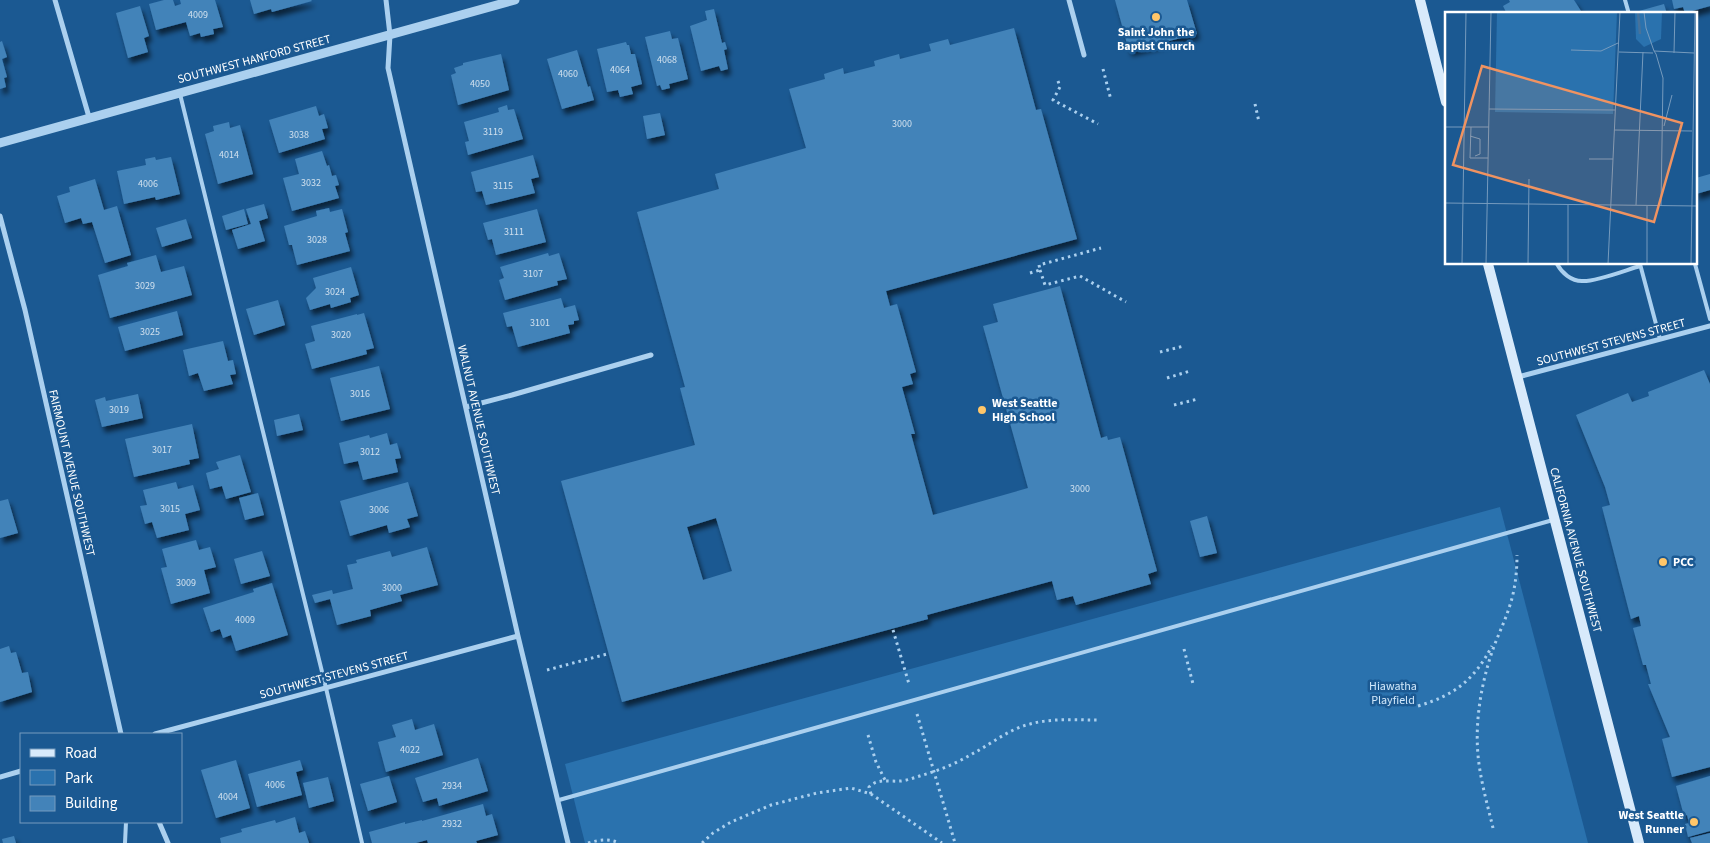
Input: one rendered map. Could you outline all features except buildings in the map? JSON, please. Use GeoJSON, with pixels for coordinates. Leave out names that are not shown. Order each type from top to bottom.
{"type":"FeatureCollection","features":[{"type":"Feature","properties":{"kind":"main road"},"geometry":{"type":"LineString","coordinates":[[1420,0],[1445,98]]}},
{"type":"Feature","properties":{"kind":"main road","name":"CALIFORNIA AVENUE SOUTHWEST"},"geometry":{"type":"LineString","coordinates":[[1488,265],[1639,843]]}},
{"type":"Feature","properties":{"kind":"street"},"geometry":{"type":"LineString","coordinates":[[55,0],[89,117]]}},
{"type":"Feature","properties":{"kind":"street","name":"WALNUT AVENUE SOUTHWEST"},"geometry":{"type":"LineString","coordinates":[[386,0],[390,35],[388,68],[518,636],[568,843]]}},
{"type":"Feature","properties":{"kind":"street","name":"SOUTHWEST HANFORD STREET"},"geometry":{"type":"LineString","coordinates":[[0,143],[515,0]]}},
{"type":"Feature","properties":{"kind":"street"},"geometry":{"type":"LineString","coordinates":[[1069,0],[1084,55]]}},
{"type":"Feature","properties":{"kind":"street","name":"FAIRMOUNT AVENUE SOUTHWEST"},"geometry":{"type":"LineString","coordinates":[[0,216],[25,310],[121,733]]}},
{"type":"Feature","properties":{"kind":"street","name":"SOUTHWEST STEVENS STREET"},"geometry":{"type":"LineString","coordinates":[[1518,377],[1710,326]]}},
{"type":"Feature","properties":{"kind":"street"},"geometry":{"type":"LineString","coordinates":[[466,407],[512,396],[651,355]]}},
{"type":"Feature","properties":{"kind":"street","name":"SOUTHWEST STEVENS STREET"},"geometry":{"type":"LineString","coordinates":[[159,733],[518,636]]}},
{"type":"Feature","properties":{"kind":"street"},"geometry":{"type":"LineString","coordinates":[[0,776],[20,771]]}},
{"type":"Feature","properties":{"kind":"street"},"geometry":{"type":"LineString","coordinates":[[159,823],[168,843]]}},
{"type":"Feature","properties":{"kind":"lane"},"geometry":{"type":"LineString","coordinates":[[179,92],[326,688],[362,843]]}},
{"type":"Feature","properties":{"kind":"lane"},"geometry":{"type":"LineString","coordinates":[[1558,265],[1561,271],[1571,278],[1583,281],[1640,265],[1660,339]]}},
{"type":"Feature","properties":{"kind":"lane"},"geometry":{"type":"LineString","coordinates":[[1695,265],[1710,319]]}},
{"type":"Feature","properties":{"kind":"lane"},"geometry":{"type":"LineString","coordinates":[[559,800],[1555,520]]}},
{"type":"Feature","properties":{"kind":"lane"},"geometry":{"type":"LineString","coordinates":[[125,843],[126,823]]}},
{"type":"Feature","properties":{"kind":"path"},"geometry":{"type":"LineString","coordinates":[[1103,69],[1111,100]]}},
{"type":"Feature","properties":{"kind":"path"},"geometry":{"type":"LineString","coordinates":[[1058,81],[1060,87],[1053,100],[1098,124]]}},
{"type":"Feature","properties":{"kind":"path"},"geometry":{"type":"LineString","coordinates":[[1255,104],[1260,122]]}},
{"type":"Feature","properties":{"kind":"path"},"geometry":{"type":"LineString","coordinates":[[1102,248],[1039,265],[1045,285],[1080,276],[1126,302]]}},
{"type":"Feature","properties":{"kind":"path"},"geometry":{"type":"LineString","coordinates":[[1030,273],[1040,270]]}},
{"type":"Feature","properties":{"kind":"path"},"geometry":{"type":"LineString","coordinates":[[1160,352],[1184,346]]}},
{"type":"Feature","properties":{"kind":"path"},"geometry":{"type":"LineString","coordinates":[[1167,378],[1190,371]]}},
{"type":"Feature","properties":{"kind":"path"},"geometry":{"type":"LineString","coordinates":[[1174,405],[1198,399]]}},
{"type":"Feature","properties":{"kind":"path"},"geometry":{"type":"LineString","coordinates":[[1493,828],[1479,764],[1479,716],[1485,678],[1492,652],[1514,591],[1517,575],[1517,555]]}},
{"type":"Feature","properties":{"kind":"path"},"geometry":{"type":"LineString","coordinates":[[893,630],[909,684]]}},
{"type":"Feature","properties":{"kind":"path"},"geometry":{"type":"LineString","coordinates":[[1418,706],[1446,696],[1468,681],[1478,670],[1500,631]]}},
{"type":"Feature","properties":{"kind":"path"},"geometry":{"type":"LineString","coordinates":[[1184,649],[1193,684]]}},
{"type":"Feature","properties":{"kind":"path"},"geometry":{"type":"LineString","coordinates":[[547,670],[608,654]]}},
{"type":"Feature","properties":{"kind":"path"},"geometry":{"type":"LineString","coordinates":[[917,714],[955,843]]}},
{"type":"Feature","properties":{"kind":"path"},"geometry":{"type":"LineString","coordinates":[[871,794],[869,787],[872,784],[885,780],[900,781],[934,772],[958,762],[1014,730],[1029,724],[1059,720],[1098,720]]}},
{"type":"Feature","properties":{"kind":"path"},"geometry":{"type":"LineString","coordinates":[[868,735],[876,762],[885,780]]}},
{"type":"Feature","properties":{"kind":"path"},"geometry":{"type":"LineString","coordinates":[[702,843],[713,833],[731,822],[771,805],[851,788],[871,794],[942,843]]}},
{"type":"Feature","properties":{"kind":"path"},"geometry":{"type":"LineString","coordinates":[[588,843],[602,839],[613,840],[619,843]]}},
{"type":"Feature","properties":{"kind":"green space","name":"Hiawatha Playfield"},"geometry":{"type":"Polygon","coordinates":[[[1500,507],[1588,843],[585,843],[565,764],[1500,507]]]}},
{"type":"Feature","properties":{"kind":"place","name":"Saint John the Baptist Church"},"geometry":{"type":"Point","coordinates":[1156,17]}},
{"type":"Feature","properties":{"kind":"place","name":"West Seattle High School"},"geometry":{"type":"Point","coordinates":[982,410]}},
{"type":"Feature","properties":{"kind":"place","name":"PCC"},"geometry":{"type":"Point","coordinates":[1663,562]}},
{"type":"Feature","properties":{"kind":"place","name":"West Seattle Runner"},"geometry":{"type":"Point","coordinates":[1694,822]}}]}
